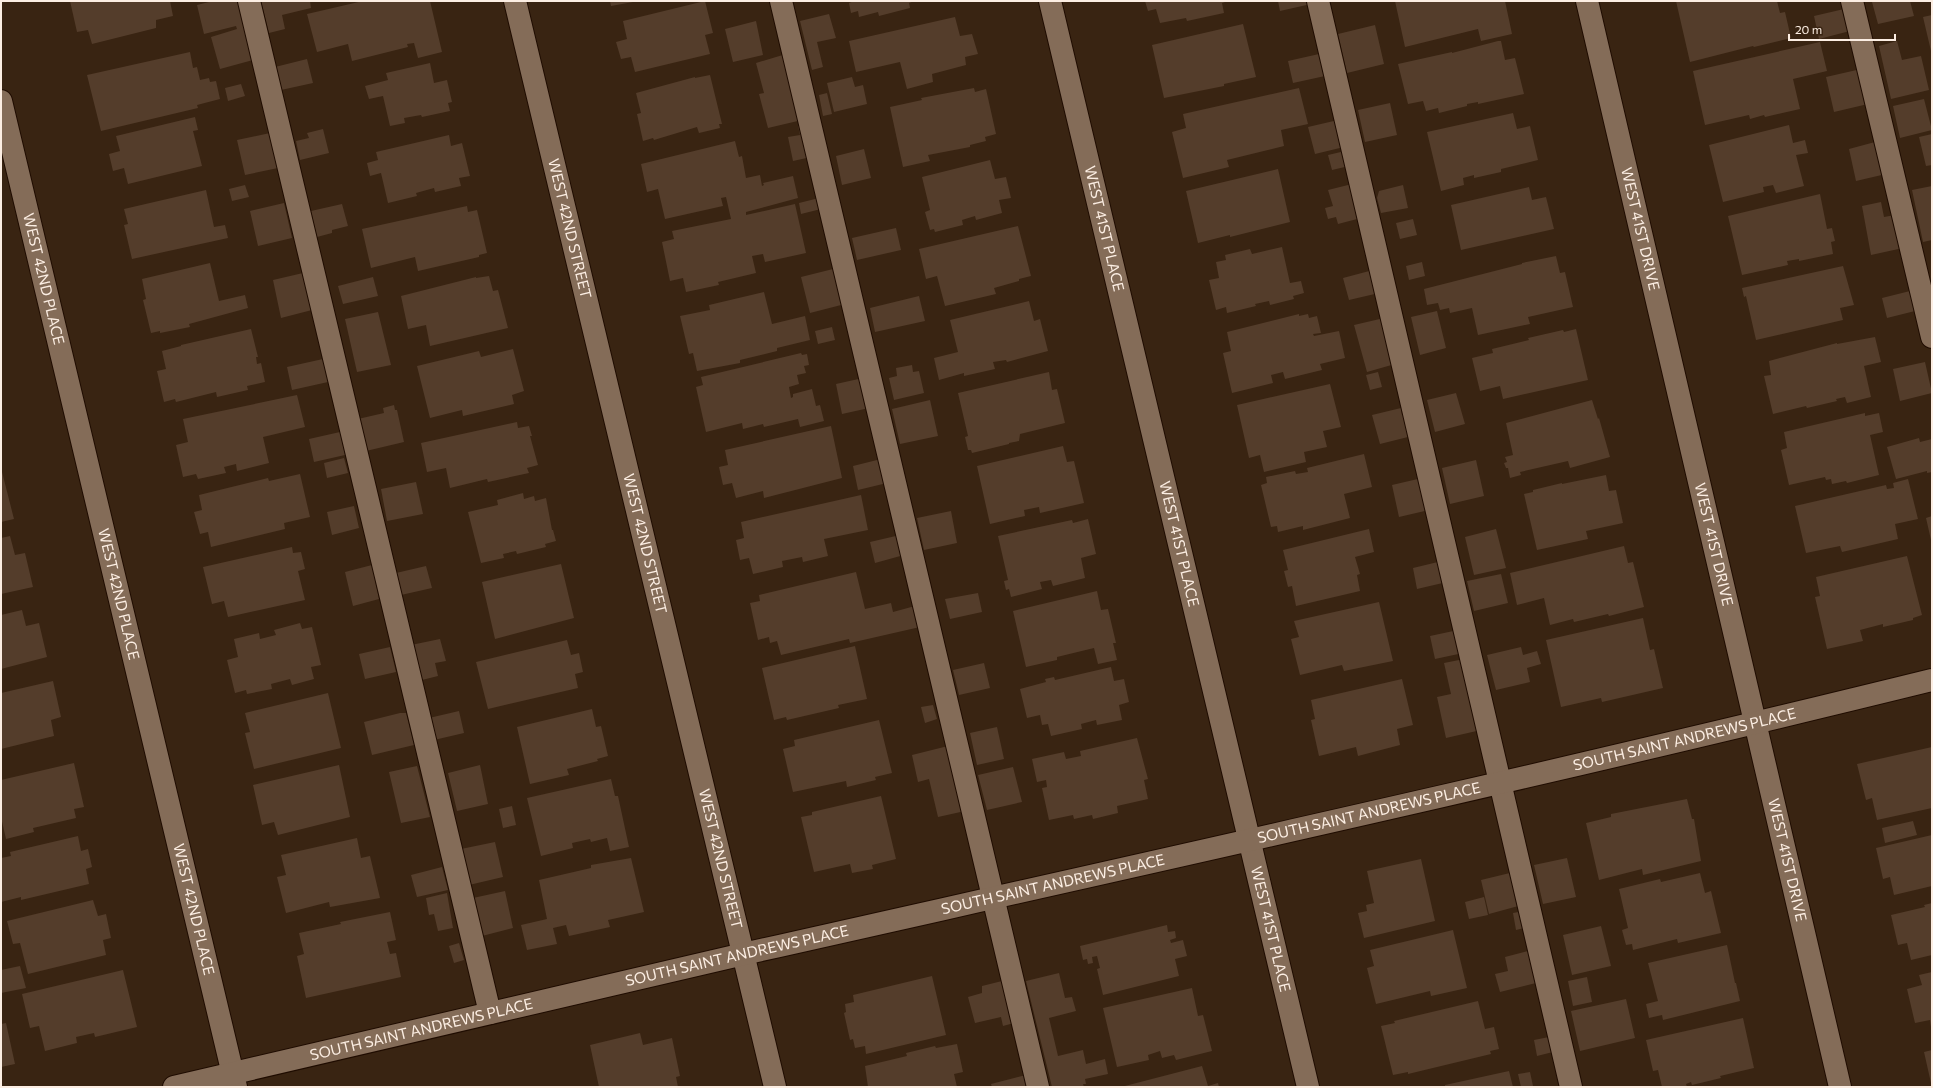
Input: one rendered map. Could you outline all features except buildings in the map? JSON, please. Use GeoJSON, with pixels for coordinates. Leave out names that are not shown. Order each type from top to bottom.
{"type":"FeatureCollection","features":[{"type":"Feature","properties":{"kind":"street"},"geometry":{"type":"LineString","coordinates":[[249,1],[490,1013]]}},
{"type":"Feature","properties":{"kind":"street","name":"WEST 42ND STREET"},"geometry":{"type":"LineString","coordinates":[[516,1],[775,1087]]}},
{"type":"Feature","properties":{"kind":"street"},"geometry":{"type":"LineString","coordinates":[[781,1],[1038,1087]]}},
{"type":"Feature","properties":{"kind":"street","name":"WEST 41ST PLACE"},"geometry":{"type":"LineString","coordinates":[[1050,1],[1308,1087]]}},
{"type":"Feature","properties":{"kind":"street"},"geometry":{"type":"LineString","coordinates":[[1318,1],[1571,1087]]}},
{"type":"Feature","properties":{"kind":"street","name":"WEST 41ST DRIVE"},"geometry":{"type":"LineString","coordinates":[[1587,1],[1840,1087]]}},
{"type":"Feature","properties":{"kind":"street"},"geometry":{"type":"LineString","coordinates":[[1852,1],[1932,337]]}},
{"type":"Feature","properties":{"kind":"street","name":"WEST 42ND PLACE"},"geometry":{"type":"LineString","coordinates":[[1,101],[234,1080]]}},
{"type":"Feature","properties":{"kind":"street","name":"SOUTH SAINT ANDREWS PLACE"},"geometry":{"type":"LineString","coordinates":[[174,1087],[234,1080],[490,1013],[744,954],[1250,842],[1756,724],[1932,680]]}}]}
